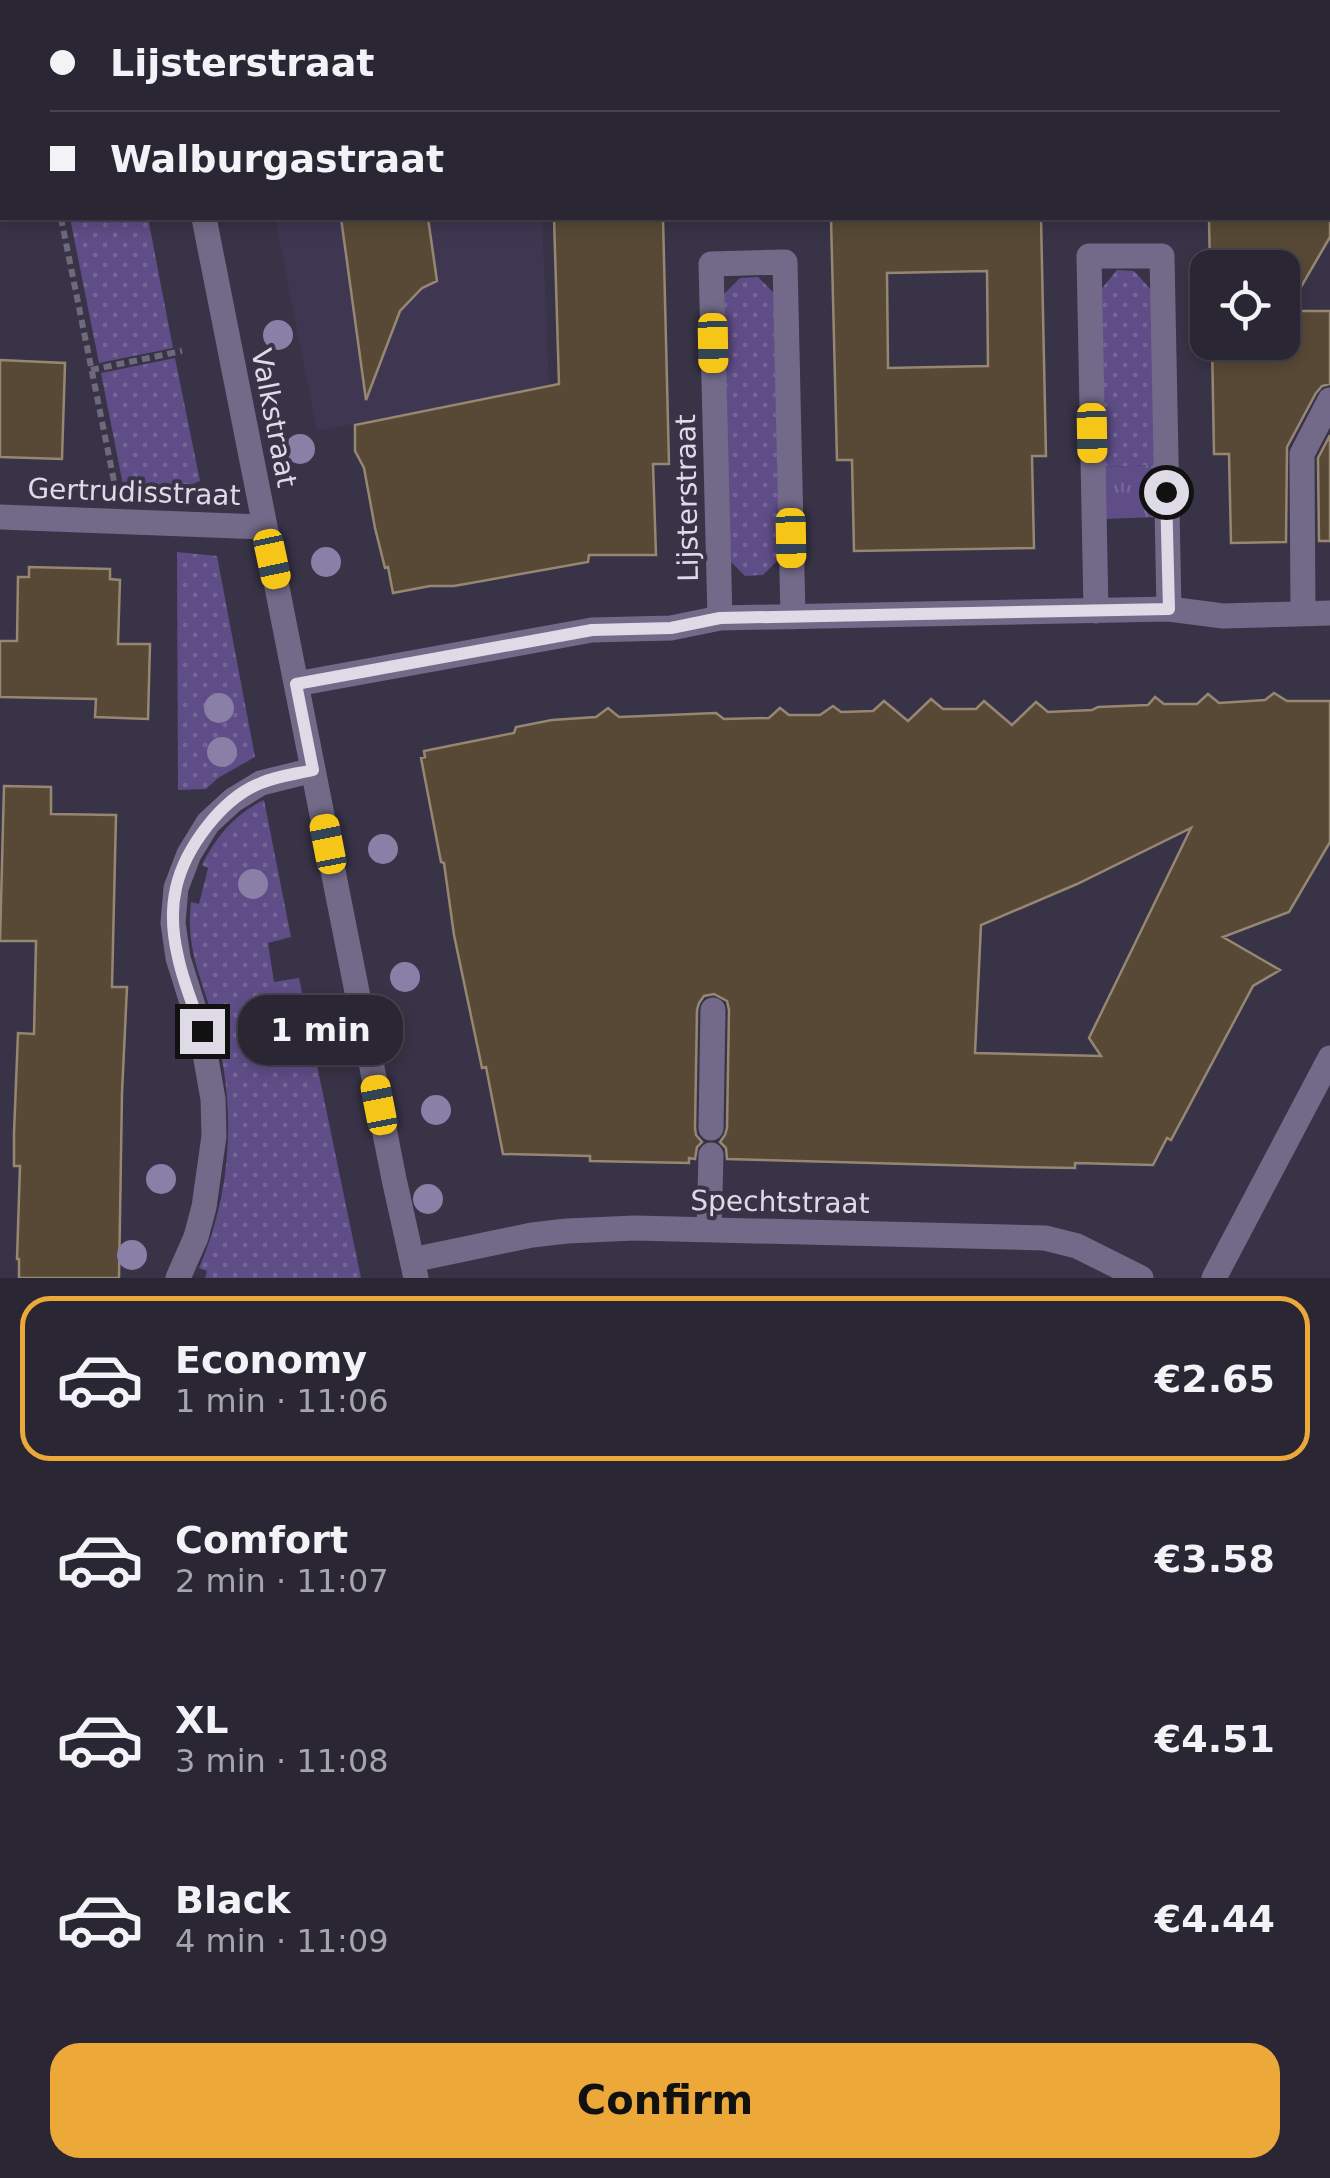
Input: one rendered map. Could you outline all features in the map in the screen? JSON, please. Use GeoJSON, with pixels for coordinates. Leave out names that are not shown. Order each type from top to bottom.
{"type":"FeatureCollection","features":[{"type":"Feature","properties":{"kind":"street","name":"Valkstraat"},"geometry":{"type":"LineString","coordinates":[[204,220],[414,1269]]}},
{"type":"Feature","properties":{"kind":"street"},"geometry":{"type":"LineString","coordinates":[[1096,610],[1090,256],[1162,256],[1169,609]]}},
{"type":"Feature","properties":{"kind":"street","name":"Lijsterstraat"},"geometry":{"type":"LineString","coordinates":[[720,618],[711,264],[785,262],[793,617]]}},
{"type":"Feature","properties":{"kind":"street"},"geometry":{"type":"LineString","coordinates":[[1304,613],[1302,454],[1330,400]]}},
{"type":"Feature","properties":{"kind":"street","name":"Gertrudisstraat"},"geometry":{"type":"LineString","coordinates":[[0,516],[265,527]]}},
{"type":"Feature","properties":{"kind":"street","name":"Lijsterstraat"},"geometry":{"type":"LineString","coordinates":[[296,684],[592,630],[671,628],[720,618],[1169,609],[1224,616],[1330,613]]}},
{"type":"Feature","properties":{"kind":"street"},"geometry":{"type":"LineString","coordinates":[[178,1278],[196,1238],[214,1136],[202,1031],[178,958],[173,923],[176,888],[208,823],[233,800],[260,783],[313,770]]}},
{"type":"Feature","properties":{"kind":"street"},"geometry":{"type":"LineString","coordinates":[[711,1128],[713,1010]]}},
{"type":"Feature","properties":{"kind":"street"},"geometry":{"type":"LineString","coordinates":[[1214,1278],[1330,1058]]}},
{"type":"Feature","properties":{"kind":"street"},"geometry":{"type":"LineString","coordinates":[[709,1230],[711,1155]]}},
{"type":"Feature","properties":{"kind":"street","name":"Spechtstraat"},"geometry":{"type":"LineString","coordinates":[[414,1269],[501,1240],[567,1230],[635,1228],[1045,1238],[1077,1246],[1141,1278]]}},
{"type":"Feature","properties":{"kind":"path"},"geometry":{"type":"LineString","coordinates":[[61,220],[114,485],[112,521]]}},
{"type":"Feature","properties":{"kind":"path"},"geometry":{"type":"LineString","coordinates":[[92,370],[182,351]]}},
{"type":"Feature","properties":{"kind":"shaded area"},"geometry":{"type":"Polygon","coordinates":[[[275,220],[542,220],[549,385],[317,431],[275,220]]]}},
{"type":"Feature","properties":{"kind":"green space"},"geometry":{"type":"Polygon","coordinates":[[[70,220],[148,220],[173,348],[99,363],[70,220]]]}},
{"type":"Feature","properties":{"kind":"green space"},"geometry":{"type":"Polygon","coordinates":[[[1117,270],[1134,271],[1153,292],[1157,465],[1102,467],[1099,292],[1117,270]]]}},
{"type":"Feature","properties":{"kind":"green space"},"geometry":{"type":"Polygon","coordinates":[[[758,277],[777,296],[782,556],[763,575],[745,576],[727,558],[721,297],[740,278],[758,277]]]}},
{"type":"Feature","properties":{"kind":"green space"},"geometry":{"type":"Polygon","coordinates":[[[175,358],[200,481],[183,488],[123,485],[101,373],[175,358]]]}},
{"type":"Feature","properties":{"kind":"green space"},"geometry":{"type":"Polygon","coordinates":[[[1157,465],[1158,517],[1104,519],[1102,467],[1157,465]]]}},
{"type":"Feature","properties":{"kind":"green space"},"geometry":{"type":"Polygon","coordinates":[[[177,552],[217,556],[255,757],[206,789],[178,790],[177,552]]]}},
{"type":"Feature","properties":{"kind":"green space"},"geometry":{"type":"Polygon","coordinates":[[[264,800],[291,937],[268,943],[274,982],[299,978],[361,1278],[205,1278],[207,1271],[199,1268],[224,1180],[228,1121],[222,1061],[193,953],[191,902],[199,904],[208,868],[202,865],[214,845],[235,819],[264,800]]]}},
{"type":"Feature","properties":{"kind":"building"},"geometry":{"type":"Polygon","coordinates":[[[341,220],[428,220],[437,281],[422,288],[400,311],[366,400],[341,220]]]}},
{"type":"Feature","properties":{"kind":"building"},"geometry":{"type":"Polygon","coordinates":[[[554,220],[663,220],[669,464],[653,464],[656,555],[589,555],[588,562],[393,593],[364,468],[355,451],[355,425],[559,384],[554,220]]]}},
{"type":"Feature","properties":{"kind":"building"},"geometry":{"type":"Polygon","coordinates":[[[831,220],[1041,220],[1046,456],[1032,456],[1034,548],[854,551],[852,460],[837,460],[831,220]],[[987,271],[887,273],[888,368],[988,366],[987,271]]]}},
{"type":"Feature","properties":{"kind":"building"},"geometry":{"type":"Polygon","coordinates":[[[1209,220],[1330,220],[1330,237],[1300,289],[1300,250],[1210,250],[1209,220]]]}},
{"type":"Feature","properties":{"kind":"building"},"geometry":{"type":"Polygon","coordinates":[[[1300,311],[1330,311],[1330,384],[1316,393],[1287,447],[1286,542],[1231,543],[1229,454],[1214,454],[1212,360],[1300,360],[1300,311]]]}},
{"type":"Feature","properties":{"kind":"building"},"geometry":{"type":"Polygon","coordinates":[[[0,360],[65,363],[62,459],[0,457],[0,360]]]}},
{"type":"Feature","properties":{"kind":"building"},"geometry":{"type":"Polygon","coordinates":[[[1330,435],[1330,541],[1319,541],[1318,458],[1330,435]]]}},
{"type":"Feature","properties":{"kind":"building"},"geometry":{"type":"Polygon","coordinates":[[[29,567],[110,569],[110,579],[120,580],[118,644],[150,644],[148,719],[95,717],[96,699],[0,697],[0,641],[17,641],[18,577],[29,577],[29,567]]]}},
{"type":"Feature","properties":{"kind":"building"},"geometry":{"type":"Polygon","coordinates":[[[1274,693],[1287,701],[1330,701],[1330,842],[1289,912],[1223,937],[1280,970],[1253,986],[1171,1140],[1167,1138],[1153,1165],[1075,1163],[1075,1168],[727,1159],[726,1148],[720,1142],[727,1128],[729,1010],[727,1001],[714,994],[704,996],[697,1010],[695,1128],[702,1142],[695,1159],[689,1158],[689,1163],[590,1161],[590,1156],[503,1154],[454,935],[444,863],[421,758],[425,757],[424,751],[514,733],[516,727],[596,717],[608,708],[619,717],[716,713],[724,719],[769,718],[780,708],[789,715],[820,715],[833,706],[841,712],[873,711],[884,701],[908,721],[931,699],[943,709],[976,709],[984,701],[1012,725],[1036,702],[1048,712],[1148,705],[1155,697],[1164,704],[1197,704],[1208,694],[1219,703],[1265,700],[1274,693]],[[1191,828],[1077,884],[981,925],[975,1053],[1101,1056],[1089,1038],[1191,828]]]}},
{"type":"Feature","properties":{"kind":"building"},"geometry":{"type":"Polygon","coordinates":[[[4,786],[51,787],[51,814],[116,815],[112,987],[127,987],[119,1278],[19,1278],[20,1166],[14,1166],[18,1033],[34,1034],[36,941],[0,941],[4,786]]]}},
{"type":"Feature","properties":{"kind":"route"},"geometry":{"type":"LineString","coordinates":[[202,1031],[178,958],[173,923],[176,888],[208,823],[233,800],[260,783],[313,770],[296,684],[592,630],[671,628],[720,618],[1169,609],[1166,492]]}}]}
